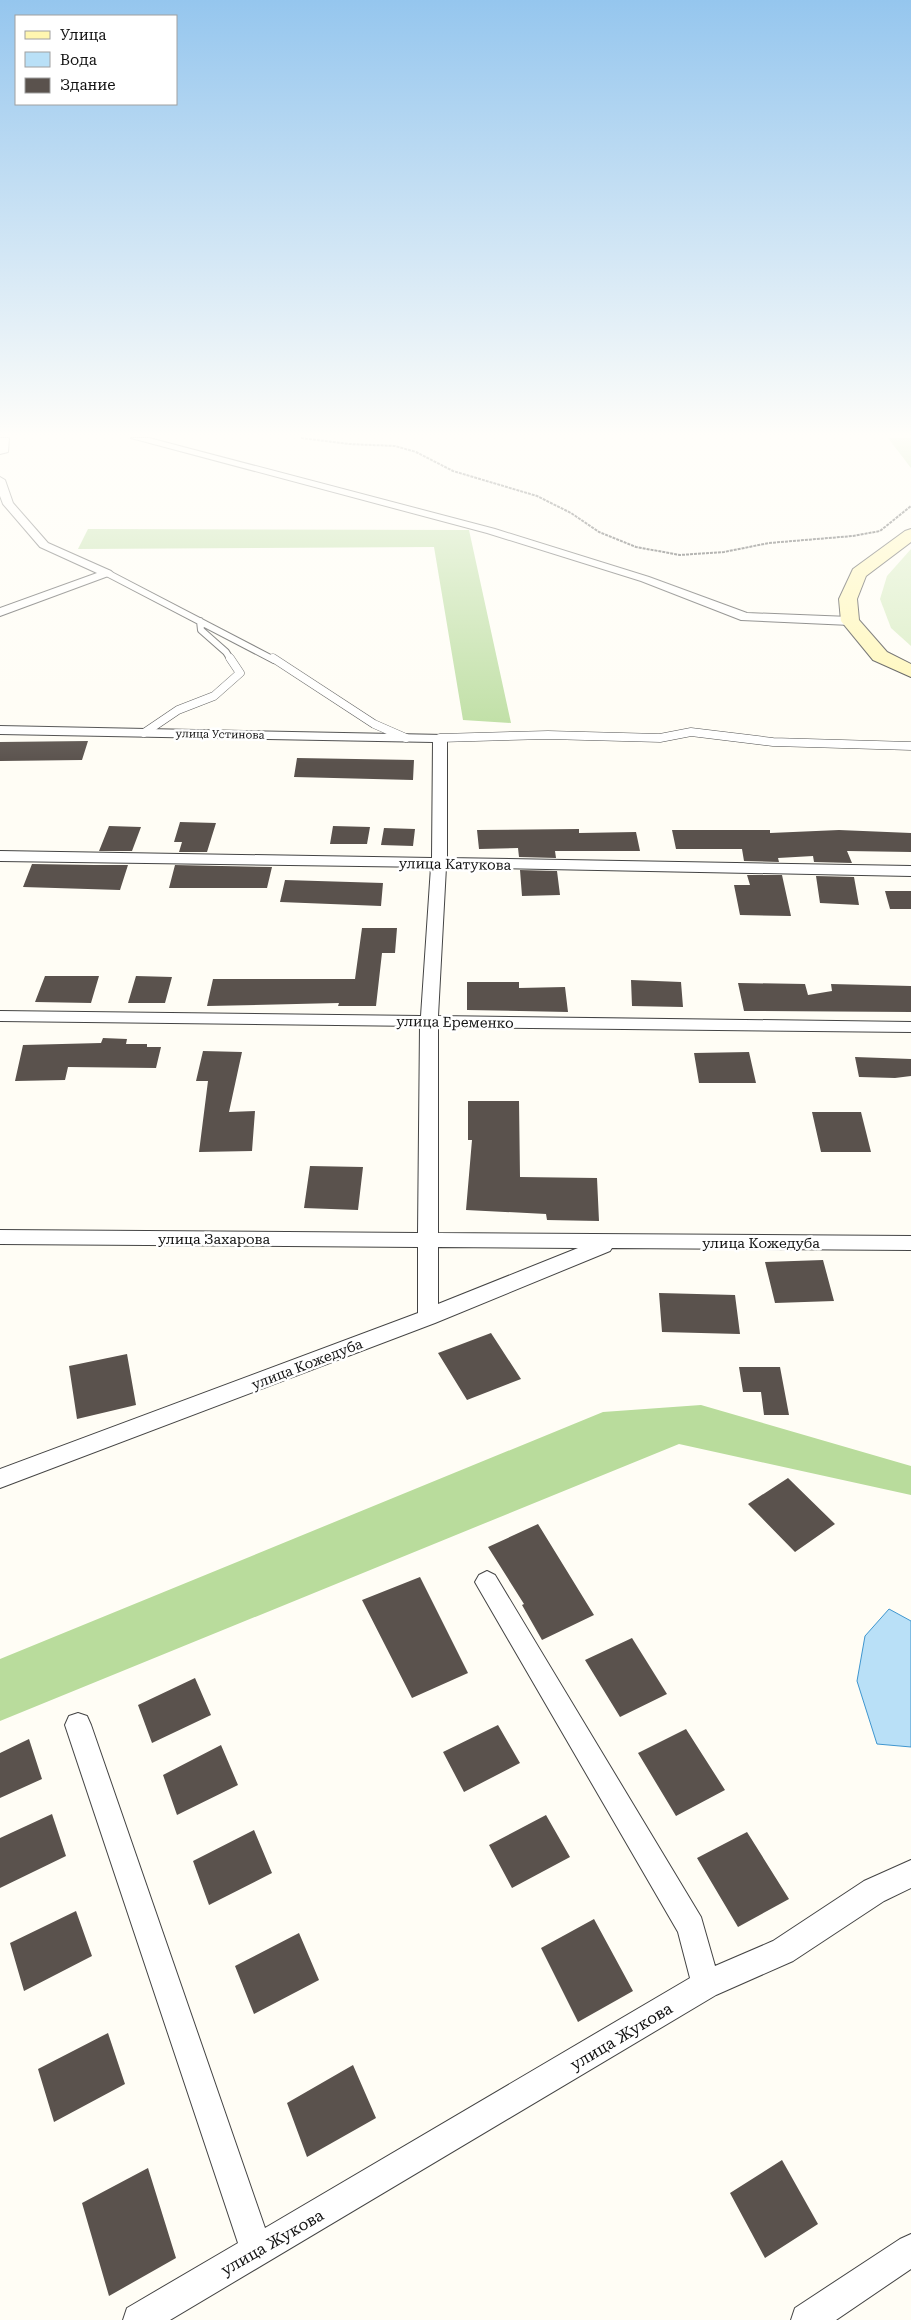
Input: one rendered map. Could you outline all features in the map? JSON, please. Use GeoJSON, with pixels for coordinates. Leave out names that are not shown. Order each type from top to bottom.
{"type":"FeatureCollection","features":[{"type":"Feature","properties":{"kind":"main road"},"geometry":{"type":"LineString","coordinates":[[895,546],[859,573],[848,599],[850,621],[880,656],[911,671]]}},
{"type":"Feature","properties":{"kind":"street"},"geometry":{"type":"LineString","coordinates":[[47,546],[107,573]]}},
{"type":"Feature","properties":{"kind":"street"},"geometry":{"type":"LineString","coordinates":[[541,546],[645,578],[745,617],[850,621]]}},
{"type":"Feature","properties":{"kind":"street"},"geometry":{"type":"LineString","coordinates":[[0,612],[107,573]]}},
{"type":"Feature","properties":{"kind":"street","name":"улица Устинова"},"geometry":{"type":"LineString","coordinates":[[0,730],[440,738]]}},
{"type":"Feature","properties":{"kind":"street"},"geometry":{"type":"LineString","coordinates":[[428,1317],[429,1022],[439,863],[440,738]]}},
{"type":"Feature","properties":{"kind":"street","name":"улица Катукова"},"geometry":{"type":"LineString","coordinates":[[0,856],[911,871]]}},
{"type":"Feature","properties":{"kind":"street","name":"улица Еременко"},"geometry":{"type":"LineString","coordinates":[[0,1016],[911,1027]]}},
{"type":"Feature","properties":{"kind":"street","name":"улица Захарова"},"geometry":{"type":"LineString","coordinates":[[0,1237],[428,1240]]}},
{"type":"Feature","properties":{"kind":"street","name":"улица Кожедуба"},"geometry":{"type":"LineString","coordinates":[[428,1240],[911,1243]]}},
{"type":"Feature","properties":{"kind":"street","name":"улица Кожедуба"},"geometry":{"type":"LineString","coordinates":[[0,1479],[428,1317],[611,1242]]}},
{"type":"Feature","properties":{"kind":"street"},"geometry":{"type":"LineString","coordinates":[[487,1582],[691,1928],[706,1985]]}},
{"type":"Feature","properties":{"kind":"street"},"geometry":{"type":"LineString","coordinates":[[78,1724],[257,2251]]}},
{"type":"Feature","properties":{"kind":"street","name":"улица Жукова"},"geometry":{"type":"LineString","coordinates":[[139,2320],[706,1985],[782,1951],[874,1891],[911,1874]]}},
{"type":"Feature","properties":{"kind":"street"},"geometry":{"type":"LineString","coordinates":[[807,2320],[911,2250]]}},
{"type":"Feature","properties":{"kind":"lane"},"geometry":{"type":"LineString","coordinates":[[107,573],[272,658],[374,724],[406,738]]}},
{"type":"Feature","properties":{"kind":"lane"},"geometry":{"type":"LineString","coordinates":[[144,732],[178,710],[214,696],[240,673],[226,652],[201,630],[200,621]]}},
{"type":"Feature","properties":{"kind":"lane"},"geometry":{"type":"LineString","coordinates":[[440,738],[548,734],[660,738],[692,732],[773,742],[911,746]]}},
{"type":"Feature","properties":{"kind":"path"},"geometry":{"type":"LineString","coordinates":[[634,546],[680,555],[724,552],[756,546]]}},
{"type":"Feature","properties":{"kind":"green space"},"geometry":{"type":"Polygon","coordinates":[[[79,546],[473,546],[511,723],[463,720],[434,547],[78,549],[79,546]]]}},
{"type":"Feature","properties":{"kind":"green space"},"geometry":{"type":"Polygon","coordinates":[[[911,549],[911,646],[891,628],[880,599],[887,576],[911,549]]]}},
{"type":"Feature","properties":{"kind":"green space"},"geometry":{"type":"Polygon","coordinates":[[[701,1405],[911,1466],[911,1495],[679,1444],[0,1721],[0,1659],[603,1412],[701,1405]]]}},
{"type":"Feature","properties":{"kind":"water"},"geometry":{"type":"Polygon","coordinates":[[[889,1609],[911,1621],[911,1747],[877,1744],[857,1681],[865,1636],[889,1609]]]}},
{"type":"Feature","properties":{"kind":"building"},"geometry":{"type":"Polygon","coordinates":[[[88,741],[82,760],[0,761],[0,742],[88,741]]]}},
{"type":"Feature","properties":{"kind":"building"},"geometry":{"type":"Polygon","coordinates":[[[297,758],[414,760],[413,780],[294,777],[297,758]]]}},
{"type":"Feature","properties":{"kind":"building"},"geometry":{"type":"Polygon","coordinates":[[[180,822],[216,823],[207,852],[179,852],[182,842],[174,842],[180,822]]]}},
{"type":"Feature","properties":{"kind":"building"},"geometry":{"type":"Polygon","coordinates":[[[109,826],[141,827],[132,851],[99,851],[109,826]]]}},
{"type":"Feature","properties":{"kind":"building"},"geometry":{"type":"Polygon","coordinates":[[[333,826],[370,827],[367,844],[330,844],[333,826]]]}},
{"type":"Feature","properties":{"kind":"building"},"geometry":{"type":"Polygon","coordinates":[[[384,828],[415,829],[413,846],[381,845],[384,828]]]}},
{"type":"Feature","properties":{"kind":"building"},"geometry":{"type":"Polygon","coordinates":[[[579,829],[579,833],[636,832],[640,851],[555,851],[556,858],[519,857],[518,848],[479,849],[477,830],[579,829]]]}},
{"type":"Feature","properties":{"kind":"building"},"geometry":{"type":"Polygon","coordinates":[[[672,830],[770,830],[770,833],[839,830],[911,833],[911,852],[847,851],[852,863],[814,862],[813,856],[778,858],[779,862],[744,861],[742,849],[676,849],[672,830]]]}},
{"type":"Feature","properties":{"kind":"building"},"geometry":{"type":"Polygon","coordinates":[[[32,864],[128,865],[120,890],[23,887],[32,864]]]}},
{"type":"Feature","properties":{"kind":"building"},"geometry":{"type":"Polygon","coordinates":[[[175,865],[272,867],[267,888],[169,888],[175,865]]]}},
{"type":"Feature","properties":{"kind":"building"},"geometry":{"type":"Polygon","coordinates":[[[520,870],[557,871],[560,895],[522,896],[520,870]]]}},
{"type":"Feature","properties":{"kind":"building"},"geometry":{"type":"Polygon","coordinates":[[[747,875],[782,875],[791,916],[740,915],[734,885],[750,885],[747,875]]]}},
{"type":"Feature","properties":{"kind":"building"},"geometry":{"type":"Polygon","coordinates":[[[816,876],[854,877],[859,905],[820,903],[816,876]]]}},
{"type":"Feature","properties":{"kind":"building"},"geometry":{"type":"Polygon","coordinates":[[[285,880],[383,883],[381,906],[280,902],[285,880]]]}},
{"type":"Feature","properties":{"kind":"building"},"geometry":{"type":"Polygon","coordinates":[[[885,891],[911,891],[911,909],[890,909],[885,891]]]}},
{"type":"Feature","properties":{"kind":"building"},"geometry":{"type":"Polygon","coordinates":[[[362,928],[397,928],[395,953],[382,953],[376,1006],[338,1006],[339,1003],[207,1006],[213,979],[355,979],[362,928]]]}},
{"type":"Feature","properties":{"kind":"building"},"geometry":{"type":"Polygon","coordinates":[[[45,976],[99,976],[91,1003],[35,1002],[45,976]]]}},
{"type":"Feature","properties":{"kind":"building"},"geometry":{"type":"Polygon","coordinates":[[[136,976],[172,977],[165,1003],[128,1003],[136,976]]]}},
{"type":"Feature","properties":{"kind":"building"},"geometry":{"type":"Polygon","coordinates":[[[631,980],[681,982],[683,1007],[632,1006],[631,980]]]}},
{"type":"Feature","properties":{"kind":"building"},"geometry":{"type":"Polygon","coordinates":[[[467,982],[519,982],[519,988],[565,987],[568,1012],[467,1010],[467,982]]]}},
{"type":"Feature","properties":{"kind":"building"},"geometry":{"type":"Polygon","coordinates":[[[738,983],[805,984],[808,995],[832,991],[831,984],[911,986],[911,1012],[744,1011],[738,983]]]}},
{"type":"Feature","properties":{"kind":"building"},"geometry":{"type":"Polygon","coordinates":[[[103,1038],[127,1039],[126,1044],[147,1044],[147,1047],[161,1047],[156,1068],[68,1067],[65,1080],[15,1081],[23,1045],[101,1043],[103,1038]]]}},
{"type":"Feature","properties":{"kind":"building"},"geometry":{"type":"Polygon","coordinates":[[[203,1051],[242,1052],[229,1112],[255,1111],[252,1151],[199,1152],[208,1081],[196,1081],[203,1051]]]}},
{"type":"Feature","properties":{"kind":"building"},"geometry":{"type":"Polygon","coordinates":[[[749,1052],[756,1083],[699,1083],[694,1053],[749,1052]]]}},
{"type":"Feature","properties":{"kind":"building"},"geometry":{"type":"Polygon","coordinates":[[[855,1057],[911,1059],[911,1076],[895,1078],[859,1077],[855,1057]]]}},
{"type":"Feature","properties":{"kind":"building"},"geometry":{"type":"Polygon","coordinates":[[[468,1101],[519,1101],[520,1177],[597,1178],[599,1221],[547,1220],[546,1214],[466,1210],[472,1140],[468,1140],[468,1101]]]}},
{"type":"Feature","properties":{"kind":"building"},"geometry":{"type":"Polygon","coordinates":[[[812,1112],[861,1112],[871,1152],[821,1152],[812,1112]]]}},
{"type":"Feature","properties":{"kind":"building"},"geometry":{"type":"Polygon","coordinates":[[[310,1166],[363,1167],[358,1210],[304,1208],[310,1166]]]}},
{"type":"Feature","properties":{"kind":"building"},"geometry":{"type":"Polygon","coordinates":[[[823,1260],[834,1301],[775,1303],[765,1262],[823,1260]]]}},
{"type":"Feature","properties":{"kind":"building"},"geometry":{"type":"Polygon","coordinates":[[[659,1293],[735,1295],[740,1334],[662,1332],[659,1293]]]}},
{"type":"Feature","properties":{"kind":"building"},"geometry":{"type":"Polygon","coordinates":[[[491,1333],[521,1379],[467,1400],[438,1353],[491,1333]]]}},
{"type":"Feature","properties":{"kind":"building"},"geometry":{"type":"Polygon","coordinates":[[[127,1354],[136,1405],[77,1419],[69,1366],[127,1354]]]}},
{"type":"Feature","properties":{"kind":"building"},"geometry":{"type":"Polygon","coordinates":[[[739,1367],[780,1367],[789,1415],[764,1415],[761,1392],[743,1392],[739,1367]]]}},
{"type":"Feature","properties":{"kind":"building"},"geometry":{"type":"Polygon","coordinates":[[[788,1478],[835,1524],[795,1552],[748,1504],[788,1478]]]}},
{"type":"Feature","properties":{"kind":"building"},"geometry":{"type":"Polygon","coordinates":[[[538,1524],[594,1615],[542,1640],[522,1605],[524,1604],[488,1547],[538,1524]]]}},
{"type":"Feature","properties":{"kind":"building"},"geometry":{"type":"Polygon","coordinates":[[[420,1577],[468,1673],[412,1698],[362,1600],[420,1577]]]}},
{"type":"Feature","properties":{"kind":"building"},"geometry":{"type":"Polygon","coordinates":[[[632,1638],[667,1694],[620,1717],[585,1660],[632,1638]]]}},
{"type":"Feature","properties":{"kind":"building"},"geometry":{"type":"Polygon","coordinates":[[[195,1678],[211,1715],[152,1743],[138,1705],[195,1678]]]}},
{"type":"Feature","properties":{"kind":"building"},"geometry":{"type":"Polygon","coordinates":[[[498,1725],[520,1763],[464,1792],[443,1752],[498,1725]]]}},
{"type":"Feature","properties":{"kind":"building"},"geometry":{"type":"Polygon","coordinates":[[[686,1729],[725,1790],[676,1816],[638,1753],[686,1729]]]}},
{"type":"Feature","properties":{"kind":"building"},"geometry":{"type":"Polygon","coordinates":[[[29,1739],[42,1779],[0,1798],[0,1753],[29,1739]]]}},
{"type":"Feature","properties":{"kind":"building"},"geometry":{"type":"Polygon","coordinates":[[[221,1745],[238,1785],[177,1815],[163,1775],[221,1745]]]}},
{"type":"Feature","properties":{"kind":"building"},"geometry":{"type":"Polygon","coordinates":[[[52,1814],[66,1856],[0,1888],[0,1838],[52,1814]]]}},
{"type":"Feature","properties":{"kind":"building"},"geometry":{"type":"Polygon","coordinates":[[[546,1815],[570,1857],[512,1888],[489,1845],[546,1815]]]}},
{"type":"Feature","properties":{"kind":"building"},"geometry":{"type":"Polygon","coordinates":[[[254,1830],[272,1873],[209,1905],[193,1861],[254,1830]]]}},
{"type":"Feature","properties":{"kind":"building"},"geometry":{"type":"Polygon","coordinates":[[[747,1832],[789,1899],[738,1927],[697,1858],[747,1832]]]}},
{"type":"Feature","properties":{"kind":"building"},"geometry":{"type":"Polygon","coordinates":[[[76,1911],[92,1956],[24,1991],[10,1943],[76,1911]]]}},
{"type":"Feature","properties":{"kind":"building"},"geometry":{"type":"Polygon","coordinates":[[[594,1919],[633,1991],[578,2022],[541,1948],[594,1919]]]}},
{"type":"Feature","properties":{"kind":"building"},"geometry":{"type":"Polygon","coordinates":[[[299,1933],[319,1980],[254,2014],[235,1966],[299,1933]]]}},
{"type":"Feature","properties":{"kind":"building"},"geometry":{"type":"Polygon","coordinates":[[[108,2033],[125,2084],[54,2122],[38,2069],[108,2033]]]}},
{"type":"Feature","properties":{"kind":"building"},"geometry":{"type":"Polygon","coordinates":[[[353,2065],[376,2118],[307,2157],[287,2103],[353,2065]]]}},
{"type":"Feature","properties":{"kind":"building"},"geometry":{"type":"Polygon","coordinates":[[[782,2160],[818,2224],[765,2258],[730,2193],[782,2160]]]}},
{"type":"Feature","properties":{"kind":"building"},"geometry":{"type":"Polygon","coordinates":[[[148,2168],[176,2258],[109,2296],[82,2203],[148,2168]]]}}]}
